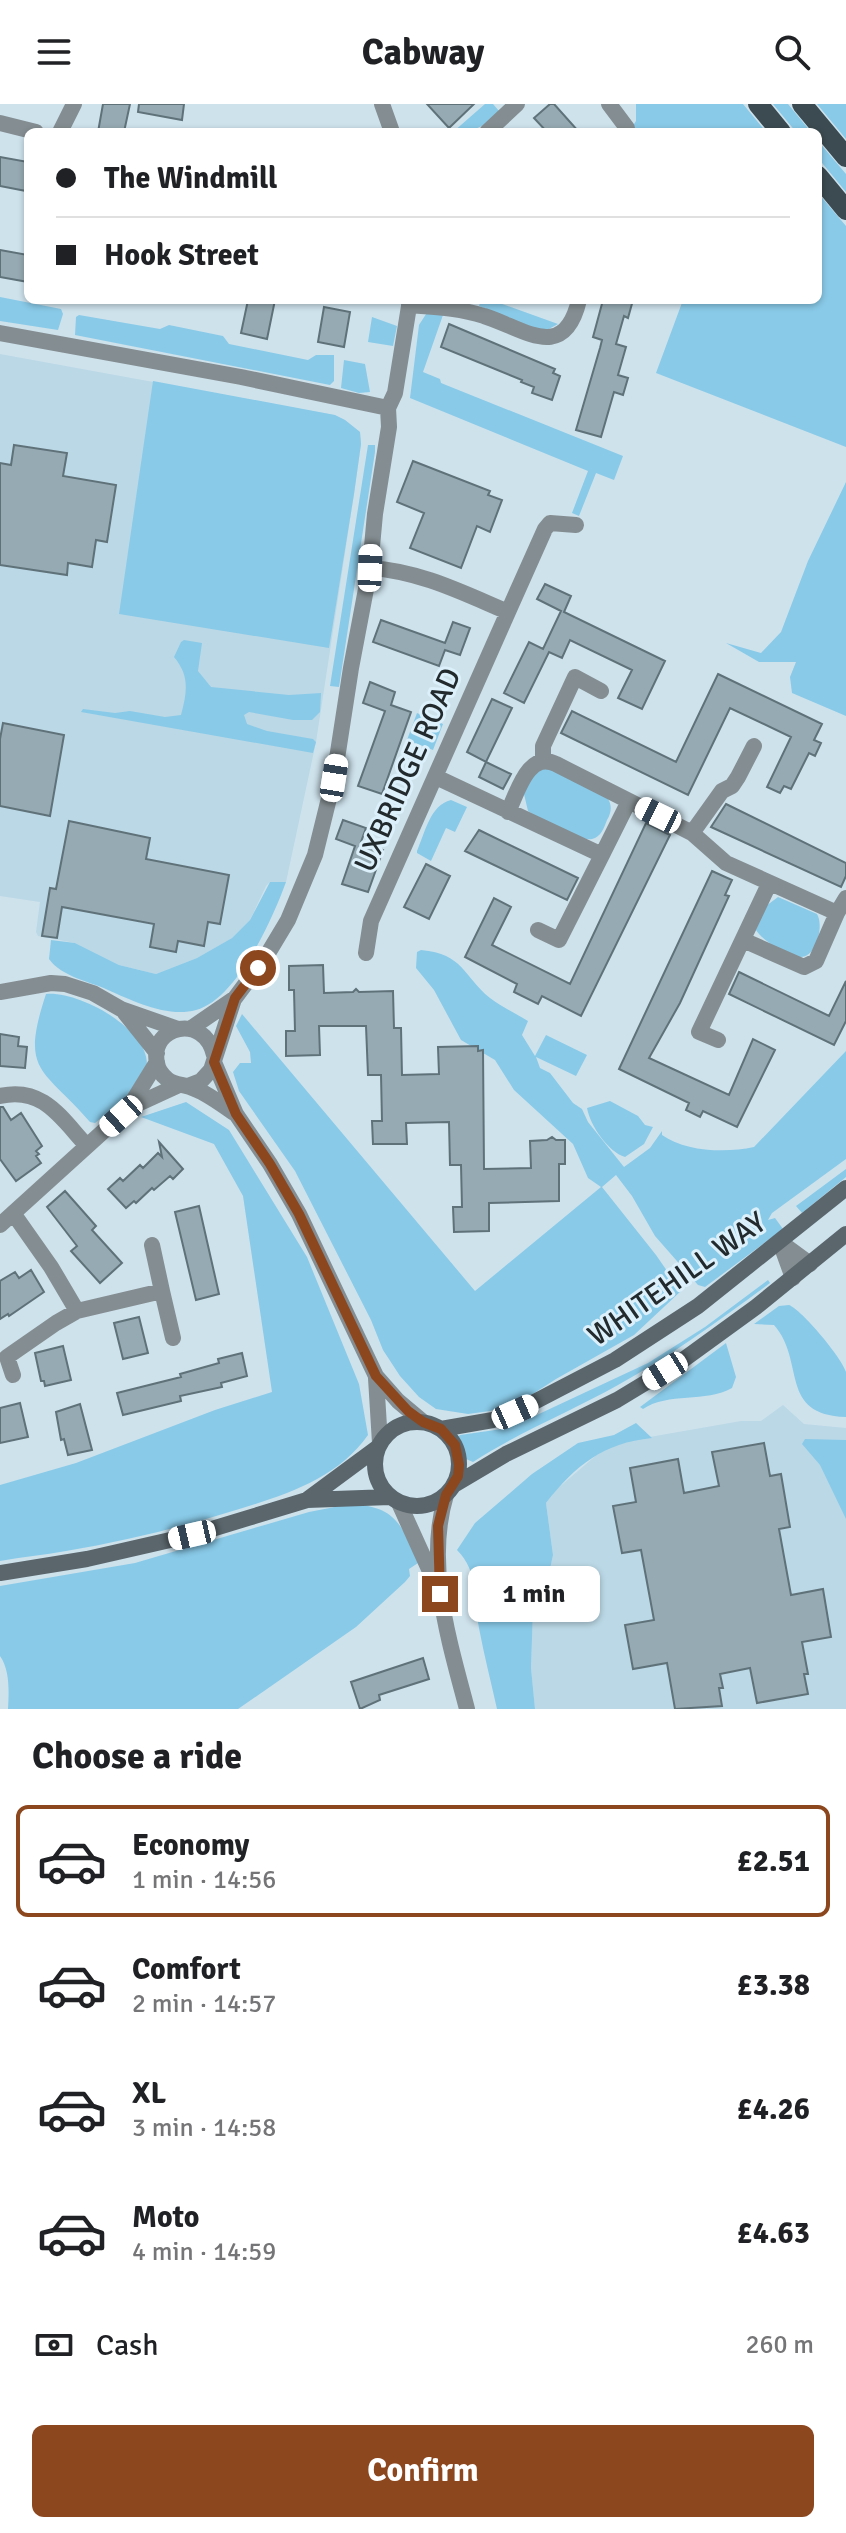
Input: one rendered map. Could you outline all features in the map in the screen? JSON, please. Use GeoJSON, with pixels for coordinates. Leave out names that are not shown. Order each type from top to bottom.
{"type":"FeatureCollection","features":[{"type":"Feature","properties":{"kind":"main road"},"geometry":{"type":"LineString","coordinates":[[758,104],[778,128]]}},
{"type":"Feature","properties":{"kind":"main road"},"geometry":{"type":"LineString","coordinates":[[802,104],[822,128]]}},
{"type":"Feature","properties":{"kind":"main road"},"geometry":{"type":"LineString","coordinates":[[822,128],[846,157]]}},
{"type":"Feature","properties":{"kind":"main road"},"geometry":{"type":"LineString","coordinates":[[822,181],[846,210]]}},
{"type":"Feature","properties":{"kind":"main road","name":"WHITEHILL WAY"},"geometry":{"type":"LineString","coordinates":[[441,1429],[507,1415],[615,1360],[698,1306],[846,1188]]}},
{"type":"Feature","properties":{"kind":"main road"},"geometry":{"type":"LineString","coordinates":[[0,1573],[87,1559],[192,1535],[307,1500],[394,1500],[422,1507],[435,1503],[506,1454],[648,1382],[708,1343],[846,1234]]}},
{"type":"Feature","properties":{"kind":"main road"},"geometry":{"type":"LineString","coordinates":[[307,1500],[379,1446],[399,1426],[423,1422],[441,1429],[455,1445],[459,1465],[450,1490]]}},
{"type":"Feature","properties":{"kind":"main road"},"geometry":{"type":"LineString","coordinates":[[379,1446],[374,1458],[377,1480],[394,1500]]}},
{"type":"Feature","properties":{"kind":"street"},"geometry":{"type":"LineString","coordinates":[[62,128],[74,104]]}},
{"type":"Feature","properties":{"kind":"street"},"geometry":{"type":"LineString","coordinates":[[382,104],[391,128]]}},
{"type":"Feature","properties":{"kind":"street"},"geometry":{"type":"LineString","coordinates":[[491,128],[517,104]]}},
{"type":"Feature","properties":{"kind":"street"},"geometry":{"type":"LineString","coordinates":[[609,104],[627,128]]}},
{"type":"Feature","properties":{"kind":"street"},"geometry":{"type":"LineString","coordinates":[[0,123],[24,129]]}},
{"type":"Feature","properties":{"kind":"street"},"geometry":{"type":"LineString","coordinates":[[128,1109],[205,1078],[235,998],[276,942],[315,855],[334,778],[370,568],[389,427],[388,408],[395,393],[410,304]]}},
{"type":"Feature","properties":{"kind":"street"},"geometry":{"type":"LineString","coordinates":[[419,304],[454,308],[487,317],[523,333],[551,337],[562,333],[570,324],[578,304]]}},
{"type":"Feature","properties":{"kind":"street"},"geometry":{"type":"LineString","coordinates":[[0,333],[241,377],[388,408]]}},
{"type":"Feature","properties":{"kind":"street","name":"UXBRIDGE ROAD"},"geometry":{"type":"LineString","coordinates":[[366,953],[371,921],[545,529],[550,523],[576,525]]}},
{"type":"Feature","properties":{"kind":"street"},"geometry":{"type":"LineString","coordinates":[[370,568],[423,577],[508,612]]}},
{"type":"Feature","properties":{"kind":"street"},"geometry":{"type":"LineString","coordinates":[[543,760],[543,746],[575,677],[601,691]]}},
{"type":"Feature","properties":{"kind":"street"},"geometry":{"type":"LineString","coordinates":[[692,833],[722,791],[732,786],[754,746]]}},
{"type":"Feature","properties":{"kind":"street"},"geometry":{"type":"LineString","coordinates":[[508,812],[529,770],[536,762],[543,760],[692,833],[717,858],[769,884],[842,905],[816,961],[804,967],[743,940]]}},
{"type":"Feature","properties":{"kind":"street"},"geometry":{"type":"LineString","coordinates":[[436,777],[602,855]]}},
{"type":"Feature","properties":{"kind":"street"},"geometry":{"type":"LineString","coordinates":[[538,930],[559,940],[629,801]]}},
{"type":"Feature","properties":{"kind":"street"},"geometry":{"type":"LineString","coordinates":[[718,1040],[699,1032],[769,884]]}},
{"type":"Feature","properties":{"kind":"street"},"geometry":{"type":"LineString","coordinates":[[0,992],[51,983],[65,984],[93,993],[121,1009],[208,1039],[236,1114],[299,1214],[376,1376],[398,1401],[423,1422]]}},
{"type":"Feature","properties":{"kind":"street"},"geometry":{"type":"LineString","coordinates":[[0,1225],[128,1109],[157,1057],[162,1039],[235,998]]}},
{"type":"Feature","properties":{"kind":"street"},"geometry":{"type":"LineString","coordinates":[[121,1009],[157,1057],[166,1079],[236,1114]]}},
{"type":"Feature","properties":{"kind":"street"},"geometry":{"type":"LineString","coordinates":[[0,1096],[20,1094],[39,1098],[87,1146]]}},
{"type":"Feature","properties":{"kind":"street"},"geometry":{"type":"LineString","coordinates":[[13,1213],[77,1311]]}},
{"type":"Feature","properties":{"kind":"street"},"geometry":{"type":"LineString","coordinates":[[780,1242],[810,1264]]}},
{"type":"Feature","properties":{"kind":"street"},"geometry":{"type":"LineString","coordinates":[[780,1242],[793,1278]]}},
{"type":"Feature","properties":{"kind":"street"},"geometry":{"type":"LineString","coordinates":[[152,1245],[173,1338]]}},
{"type":"Feature","properties":{"kind":"street"},"geometry":{"type":"LineString","coordinates":[[13,1375],[3,1358],[77,1311],[162,1291]]}},
{"type":"Feature","properties":{"kind":"street"},"geometry":{"type":"LineString","coordinates":[[376,1376],[379,1446]]}},
{"type":"Feature","properties":{"kind":"street"},"geometry":{"type":"LineString","coordinates":[[440,1594],[437,1543],[450,1490]]}},
{"type":"Feature","properties":{"kind":"street"},"geometry":{"type":"LineString","coordinates":[[394,1500],[416,1536],[440,1594],[467,1709]]}},
{"type":"Feature","properties":{"kind":"shaded area"},"geometry":{"type":"Polygon","coordinates":[[[485,104],[493,104],[499,111],[479,128],[458,128],[485,104]]]}},
{"type":"Feature","properties":{"kind":"shaded area"},"geometry":{"type":"Polygon","coordinates":[[[636,104],[743,104],[763,128],[632,128],[636,121],[636,104]]]}},
{"type":"Feature","properties":{"kind":"shaded area"},"geometry":{"type":"Polygon","coordinates":[[[773,104],[788,104],[808,128],[793,128],[773,104]]]}},
{"type":"Feature","properties":{"kind":"shaded area"},"geometry":{"type":"Polygon","coordinates":[[[817,104],[846,104],[846,139],[817,104]]]}},
{"type":"Feature","properties":{"kind":"shaded area"},"geometry":{"type":"Polygon","coordinates":[[[822,146],[846,174],[846,192],[822,163],[822,146]]]}},
{"type":"Feature","properties":{"kind":"shaded area"},"geometry":{"type":"Polygon","coordinates":[[[822,198],[846,226],[846,447],[656,373],[682,304],[822,304],[822,198]]]}},
{"type":"Feature","properties":{"kind":"shaded area"},"geometry":{"type":"Polygon","coordinates":[[[0,297],[61,309],[63,314],[58,330],[0,321],[0,297]]]}},
{"type":"Feature","properties":{"kind":"shaded area"},"geometry":{"type":"Polygon","coordinates":[[[502,304],[558,324],[547,330],[539,330],[479,306],[502,304]]]}},
{"type":"Feature","properties":{"kind":"shaded area"},"geometry":{"type":"Polygon","coordinates":[[[428,311],[443,315],[423,372],[440,379],[441,383],[623,456],[614,480],[596,473],[579,516],[572,513],[588,471],[410,398],[419,325],[428,311]]]}},
{"type":"Feature","properties":{"kind":"shaded area"},"geometry":{"type":"Polygon","coordinates":[[[79,315],[160,329],[169,325],[223,336],[229,344],[308,360],[316,355],[334,355],[334,381],[330,385],[75,335],[76,317],[79,315]]]}},
{"type":"Feature","properties":{"kind":"shaded area"},"geometry":{"type":"Polygon","coordinates":[[[372,317],[397,326],[393,346],[368,342],[372,317]]]}},
{"type":"Feature","properties":{"kind":"shaded area"},"geometry":{"type":"Polygon","coordinates":[[[0,354],[334,415],[360,432],[354,494],[316,742],[286,882],[270,882],[266,886],[250,920],[232,938],[197,958],[156,974],[119,965],[75,943],[38,936],[40,902],[0,896],[0,354]]]}},
{"type":"Feature","properties":{"kind":"shaded area"},"geometry":{"type":"Polygon","coordinates":[[[344,360],[365,364],[370,392],[359,393],[341,388],[344,360]]]}},
{"type":"Feature","properties":{"kind":"shaded area"},"geometry":{"type":"Polygon","coordinates":[[[153,381],[335,415],[360,432],[354,494],[329,648],[119,614],[153,381]]]}},
{"type":"Feature","properties":{"kind":"shaded area"},"geometry":{"type":"Polygon","coordinates":[[[368,445],[375,445],[375,452],[339,687],[330,686],[368,445]]]}},
{"type":"Feature","properties":{"kind":"shaded area"},"geometry":{"type":"Polygon","coordinates":[[[846,482],[846,716],[792,693],[790,677],[796,662],[759,662],[726,643],[761,653],[781,632],[808,561],[846,482]]]}},
{"type":"Feature","properties":{"kind":"shaded area"},"geometry":{"type":"Polygon","coordinates":[[[184,640],[202,643],[198,671],[211,687],[289,695],[321,693],[320,712],[312,720],[249,712],[244,715],[247,724],[267,731],[313,739],[316,742],[313,753],[81,712],[83,709],[115,713],[130,711],[165,717],[181,715],[186,684],[183,671],[174,657],[184,640]]]}},
{"type":"Feature","properties":{"kind":"shaded area"},"geometry":{"type":"Polygon","coordinates":[[[417,713],[443,724],[433,750],[407,740],[417,713]]]}},
{"type":"Feature","properties":{"kind":"shaded area"},"geometry":{"type":"Polygon","coordinates":[[[546,767],[607,797],[611,811],[598,836],[592,839],[578,837],[528,811],[524,794],[533,774],[546,767]]]}},
{"type":"Feature","properties":{"kind":"shaded area"},"geometry":{"type":"Polygon","coordinates":[[[451,800],[467,807],[455,832],[446,828],[431,861],[417,851],[433,814],[451,800]]]}},
{"type":"Feature","properties":{"kind":"shaded area"},"geometry":{"type":"Polygon","coordinates":[[[270,882],[286,882],[252,955],[226,990],[211,1003],[196,1010],[174,1012],[139,1003],[68,974],[49,959],[51,940],[75,943],[119,965],[156,974],[197,958],[232,938],[250,920],[270,882]]]}},
{"type":"Feature","properties":{"kind":"shaded area"},"geometry":{"type":"Polygon","coordinates":[[[778,897],[817,914],[820,926],[818,940],[806,956],[782,951],[756,930],[766,906],[778,897]]]}},
{"type":"Feature","properties":{"kind":"shaded area"},"geometry":{"type":"Polygon","coordinates":[[[417,952],[435,952],[455,961],[490,998],[528,1021],[522,1035],[535,1056],[546,1035],[587,1055],[576,1076],[536,1057],[540,1068],[550,1073],[573,1103],[582,1109],[588,1122],[624,1167],[650,1148],[662,1131],[662,1135],[672,1141],[694,1148],[731,1150],[754,1147],[846,1051],[846,1159],[772,1213],[768,1220],[775,1218],[783,1229],[705,1287],[698,1285],[655,1236],[616,1175],[602,1187],[681,1291],[634,1335],[525,1399],[490,1411],[468,1414],[436,1409],[419,1397],[400,1376],[383,1350],[371,1320],[295,1171],[239,1091],[233,1072],[240,1063],[251,1063],[250,1052],[236,1026],[242,1014],[475,1291],[601,1187],[588,1178],[573,1144],[514,1090],[495,1060],[461,1040],[434,990],[416,968],[417,952]]]}},
{"type":"Feature","properties":{"kind":"shaded area"},"geometry":{"type":"Polygon","coordinates":[[[46,994],[76,999],[109,1014],[136,1037],[144,1051],[147,1064],[126,1098],[95,1123],[90,1122],[40,1067],[35,1040],[46,994]]]}},
{"type":"Feature","properties":{"kind":"shaded area"},"geometry":{"type":"Polygon","coordinates":[[[610,1101],[638,1116],[645,1125],[653,1127],[644,1144],[625,1157],[606,1144],[587,1108],[610,1101]]]}},
{"type":"Feature","properties":{"kind":"shaded area"},"geometry":{"type":"Polygon","coordinates":[[[186,1102],[229,1130],[307,1257],[359,1384],[368,1435],[355,1451],[322,1476],[265,1501],[127,1539],[0,1561],[0,1485],[76,1463],[215,1410],[272,1392],[243,1196],[214,1144],[141,1117],[186,1102]]]}},
{"type":"Feature","properties":{"kind":"shaded area"},"geometry":{"type":"Polygon","coordinates":[[[846,1169],[846,1177],[802,1213],[796,1206],[846,1169]]]}},
{"type":"Feature","properties":{"kind":"shaded area"},"geometry":{"type":"Polygon","coordinates":[[[768,1280],[770,1283],[733,1310],[638,1373],[473,1462],[466,1459],[458,1437],[460,1435],[509,1428],[648,1363],[705,1327],[768,1280]]]}},
{"type":"Feature","properties":{"kind":"shaded area"},"geometry":{"type":"Polygon","coordinates":[[[789,1305],[812,1325],[843,1365],[846,1372],[846,1417],[825,1414],[811,1407],[796,1384],[789,1354],[774,1325],[754,1324],[779,1306],[789,1305]]]}},
{"type":"Feature","properties":{"kind":"shaded area"},"geometry":{"type":"Polygon","coordinates":[[[726,1343],[736,1377],[732,1388],[722,1393],[664,1401],[643,1409],[640,1407],[726,1343]]]}},
{"type":"Feature","properties":{"kind":"shaded area"},"geometry":{"type":"Polygon","coordinates":[[[783,1405],[804,1424],[846,1428],[846,1709],[535,1709],[531,1668],[533,1609],[548,1578],[553,1555],[546,1503],[557,1489],[600,1452],[621,1442],[741,1421],[761,1421],[783,1405]]]}},
{"type":"Feature","properties":{"kind":"shaded area"},"geometry":{"type":"Polygon","coordinates":[[[636,1423],[652,1438],[619,1445],[592,1458],[568,1478],[546,1503],[553,1555],[548,1578],[533,1609],[531,1668],[535,1709],[497,1709],[479,1628],[472,1577],[457,1550],[475,1523],[532,1474],[578,1443],[614,1435],[636,1423]]]}},
{"type":"Feature","properties":{"kind":"shaded area"},"geometry":{"type":"Polygon","coordinates":[[[805,1439],[846,1440],[846,1519],[820,1465],[802,1444],[805,1439]]]}},
{"type":"Feature","properties":{"kind":"shaded area"},"geometry":{"type":"Polygon","coordinates":[[[350,1504],[378,1509],[395,1520],[418,1563],[409,1569],[410,1576],[405,1582],[356,1627],[238,1709],[8,1709],[7,1674],[0,1656],[0,1586],[135,1563],[309,1512],[350,1504]]]}},
{"type":"Feature","properties":{"kind":"building"},"geometry":{"type":"Polygon","coordinates":[[[103,104],[130,104],[125,128],[99,128],[103,104]]]}},
{"type":"Feature","properties":{"kind":"building"},"geometry":{"type":"Polygon","coordinates":[[[139,104],[184,104],[182,120],[138,112],[139,104]]]}},
{"type":"Feature","properties":{"kind":"building"},"geometry":{"type":"Polygon","coordinates":[[[427,104],[474,104],[449,128],[427,104]]]}},
{"type":"Feature","properties":{"kind":"building"},"geometry":{"type":"Polygon","coordinates":[[[554,104],[575,128],[543,128],[534,118],[554,104]]]}},
{"type":"Feature","properties":{"kind":"building"},"geometry":{"type":"Polygon","coordinates":[[[0,157],[24,161],[24,191],[0,186],[0,157]]]}},
{"type":"Feature","properties":{"kind":"building"},"geometry":{"type":"Polygon","coordinates":[[[0,250],[24,254],[24,281],[0,277],[0,250]]]}},
{"type":"Feature","properties":{"kind":"building"},"geometry":{"type":"Polygon","coordinates":[[[247,304],[274,304],[267,339],[241,333],[247,304]]]}},
{"type":"Feature","properties":{"kind":"building"},"geometry":{"type":"Polygon","coordinates":[[[602,304],[632,304],[628,318],[624,316],[616,344],[626,347],[618,375],[628,378],[623,395],[614,392],[601,437],[576,430],[602,340],[593,337],[602,304]]]}},
{"type":"Feature","properties":{"kind":"building"},"geometry":{"type":"Polygon","coordinates":[[[324,307],[350,312],[344,347],[318,342],[324,307]]]}},
{"type":"Feature","properties":{"kind":"building"},"geometry":{"type":"Polygon","coordinates":[[[449,324],[555,369],[553,373],[560,376],[552,400],[532,393],[534,387],[522,380],[441,347],[449,324]]]}},
{"type":"Feature","properties":{"kind":"building"},"geometry":{"type":"Polygon","coordinates":[[[14,445],[67,453],[63,476],[116,485],[107,542],[96,540],[92,567],[68,563],[67,575],[0,565],[0,463],[11,465],[14,445]]]}},
{"type":"Feature","properties":{"kind":"building"},"geometry":{"type":"Polygon","coordinates":[[[413,461],[490,491],[488,495],[502,500],[490,532],[477,526],[461,568],[410,548],[424,513],[397,502],[413,461]]]}},
{"type":"Feature","properties":{"kind":"building"},"geometry":{"type":"Polygon","coordinates":[[[545,584],[571,596],[564,612],[665,661],[642,709],[618,698],[632,670],[570,640],[562,658],[549,652],[524,703],[504,693],[529,642],[543,649],[561,611],[537,599],[545,584]]]}},
{"type":"Feature","properties":{"kind":"building"},"geometry":{"type":"Polygon","coordinates":[[[381,620],[445,643],[453,622],[470,628],[460,655],[445,650],[439,666],[373,642],[381,620]]]}},
{"type":"Feature","properties":{"kind":"building"},"geometry":{"type":"Polygon","coordinates":[[[718,674],[822,724],[814,740],[821,743],[815,756],[809,753],[791,789],[784,786],[780,793],[767,787],[791,737],[730,708],[688,795],[561,733],[572,711],[676,762],[718,674]]]}},
{"type":"Feature","properties":{"kind":"building"},"geometry":{"type":"Polygon","coordinates":[[[370,682],[395,692],[391,705],[411,712],[382,794],[358,786],[385,711],[363,703],[370,682]]]}},
{"type":"Feature","properties":{"kind":"building"},"geometry":{"type":"Polygon","coordinates":[[[492,699],[512,708],[486,762],[467,752],[492,699]]]}},
{"type":"Feature","properties":{"kind":"building"},"geometry":{"type":"Polygon","coordinates":[[[3,723],[64,735],[50,816],[0,806],[0,739],[3,723]]]}},
{"type":"Feature","properties":{"kind":"building"},"geometry":{"type":"Polygon","coordinates":[[[486,762],[511,774],[503,789],[479,777],[486,762]]]}},
{"type":"Feature","properties":{"kind":"building"},"geometry":{"type":"Polygon","coordinates":[[[726,804],[846,863],[846,876],[841,887],[711,827],[726,804]]]}},
{"type":"Feature","properties":{"kind":"building"},"geometry":{"type":"Polygon","coordinates":[[[343,820],[366,828],[361,842],[383,850],[368,892],[342,884],[355,846],[336,839],[343,820]]]}},
{"type":"Feature","properties":{"kind":"building"},"geometry":{"type":"Polygon","coordinates":[[[69,821],[150,838],[146,859],[229,875],[220,924],[208,922],[204,946],[178,941],[176,952],[150,947],[154,924],[62,907],[57,938],[42,936],[50,888],[56,889],[69,821]]]}},
{"type":"Feature","properties":{"kind":"building"},"geometry":{"type":"Polygon","coordinates":[[[646,823],[670,835],[581,1016],[542,996],[538,1004],[514,992],[517,984],[465,957],[494,898],[511,907],[492,945],[570,984],[646,823]]]}},
{"type":"Feature","properties":{"kind":"building"},"geometry":{"type":"Polygon","coordinates":[[[479,830],[578,878],[567,900],[465,851],[479,830]]]}},
{"type":"Feature","properties":{"kind":"building"},"geometry":{"type":"Polygon","coordinates":[[[426,864],[450,876],[429,919],[404,907],[426,864]]]}},
{"type":"Feature","properties":{"kind":"building"},"geometry":{"type":"Polygon","coordinates":[[[712,871],[732,880],[725,895],[729,896],[680,1003],[649,1058],[729,1095],[753,1039],[775,1050],[737,1127],[703,1111],[700,1117],[686,1110],[689,1103],[619,1069],[712,871]]]}},
{"type":"Feature","properties":{"kind":"building"},"geometry":{"type":"Polygon","coordinates":[[[323,965],[324,993],[353,992],[356,989],[359,992],[393,991],[394,1028],[401,1028],[402,1075],[439,1074],[438,1047],[478,1046],[478,1051],[483,1050],[484,1169],[531,1168],[530,1141],[552,1137],[565,1140],[565,1164],[559,1164],[559,1201],[489,1203],[489,1231],[454,1232],[453,1207],[462,1207],[461,1165],[450,1165],[449,1122],[406,1123],[407,1144],[373,1144],[372,1121],[382,1121],[381,1075],[368,1075],[366,1026],[319,1026],[320,1055],[286,1056],[286,1031],[295,1031],[294,990],[289,990],[289,966],[323,965]]]}},
{"type":"Feature","properties":{"kind":"building"},"geometry":{"type":"Polygon","coordinates":[[[739,972],[829,1016],[846,981],[846,1021],[834,1045],[729,994],[739,972]]]}},
{"type":"Feature","properties":{"kind":"building"},"geometry":{"type":"Polygon","coordinates":[[[0,1034],[19,1037],[18,1046],[27,1047],[25,1068],[0,1066],[0,1034]]]}},
{"type":"Feature","properties":{"kind":"building"},"geometry":{"type":"Polygon","coordinates":[[[0,1107],[11,1120],[21,1113],[42,1146],[36,1151],[41,1163],[16,1181],[0,1159],[0,1107]]]}},
{"type":"Feature","properties":{"kind":"building"},"geometry":{"type":"Polygon","coordinates":[[[159,1142],[183,1169],[173,1179],[170,1176],[126,1208],[108,1189],[120,1178],[123,1181],[140,1165],[143,1168],[158,1153],[162,1157],[159,1142]]]}},
{"type":"Feature","properties":{"kind":"building"},"geometry":{"type":"Polygon","coordinates":[[[65,1191],[96,1226],[92,1230],[122,1263],[100,1283],[71,1251],[77,1246],[47,1207],[65,1191]]]}},
{"type":"Feature","properties":{"kind":"building"},"geometry":{"type":"Polygon","coordinates":[[[199,1206],[219,1294],[196,1300],[175,1212],[199,1206]]]}},
{"type":"Feature","properties":{"kind":"building"},"geometry":{"type":"Polygon","coordinates":[[[31,1270],[44,1292],[0,1319],[0,1281],[15,1272],[19,1278],[31,1270]]]}},
{"type":"Feature","properties":{"kind":"building"},"geometry":{"type":"Polygon","coordinates":[[[139,1317],[148,1353],[123,1359],[114,1323],[139,1317]]]}},
{"type":"Feature","properties":{"kind":"building"},"geometry":{"type":"Polygon","coordinates":[[[63,1346],[71,1380],[45,1386],[35,1353],[63,1346]]]}},
{"type":"Feature","properties":{"kind":"building"},"geometry":{"type":"Polygon","coordinates":[[[242,1353],[247,1376],[221,1383],[222,1387],[180,1396],[181,1401],[123,1415],[117,1393],[181,1377],[180,1374],[219,1363],[218,1359],[242,1353]]]}},
{"type":"Feature","properties":{"kind":"building"},"geometry":{"type":"Polygon","coordinates":[[[20,1403],[28,1437],[0,1443],[0,1408],[20,1403]]]}},
{"type":"Feature","properties":{"kind":"building"},"geometry":{"type":"Polygon","coordinates":[[[80,1404],[92,1450],[68,1455],[64,1439],[61,1440],[56,1412],[80,1404]]]}},
{"type":"Feature","properties":{"kind":"building"},"geometry":{"type":"Polygon","coordinates":[[[764,1443],[770,1476],[781,1474],[790,1527],[779,1529],[791,1595],[823,1589],[831,1637],[802,1642],[808,1694],[757,1703],[750,1668],[720,1674],[722,1706],[675,1709],[667,1663],[633,1669],[625,1625],[654,1620],[641,1550],[622,1553],[613,1506],[636,1502],[630,1468],[678,1459],[684,1493],[719,1486],[712,1452],[764,1443]]]}},
{"type":"Feature","properties":{"kind":"building"},"geometry":{"type":"Polygon","coordinates":[[[423,1658],[429,1679],[379,1695],[380,1700],[360,1709],[351,1682],[423,1658]]]}},
{"type":"Feature","properties":{"kind":"route"},"geometry":{"type":"LineString","coordinates":[[258,968],[235,998],[214,1062],[236,1114],[299,1214],[376,1376],[408,1411],[423,1422],[441,1429],[455,1445],[458,1476],[446,1495],[438,1526],[440,1594]]}}]}
